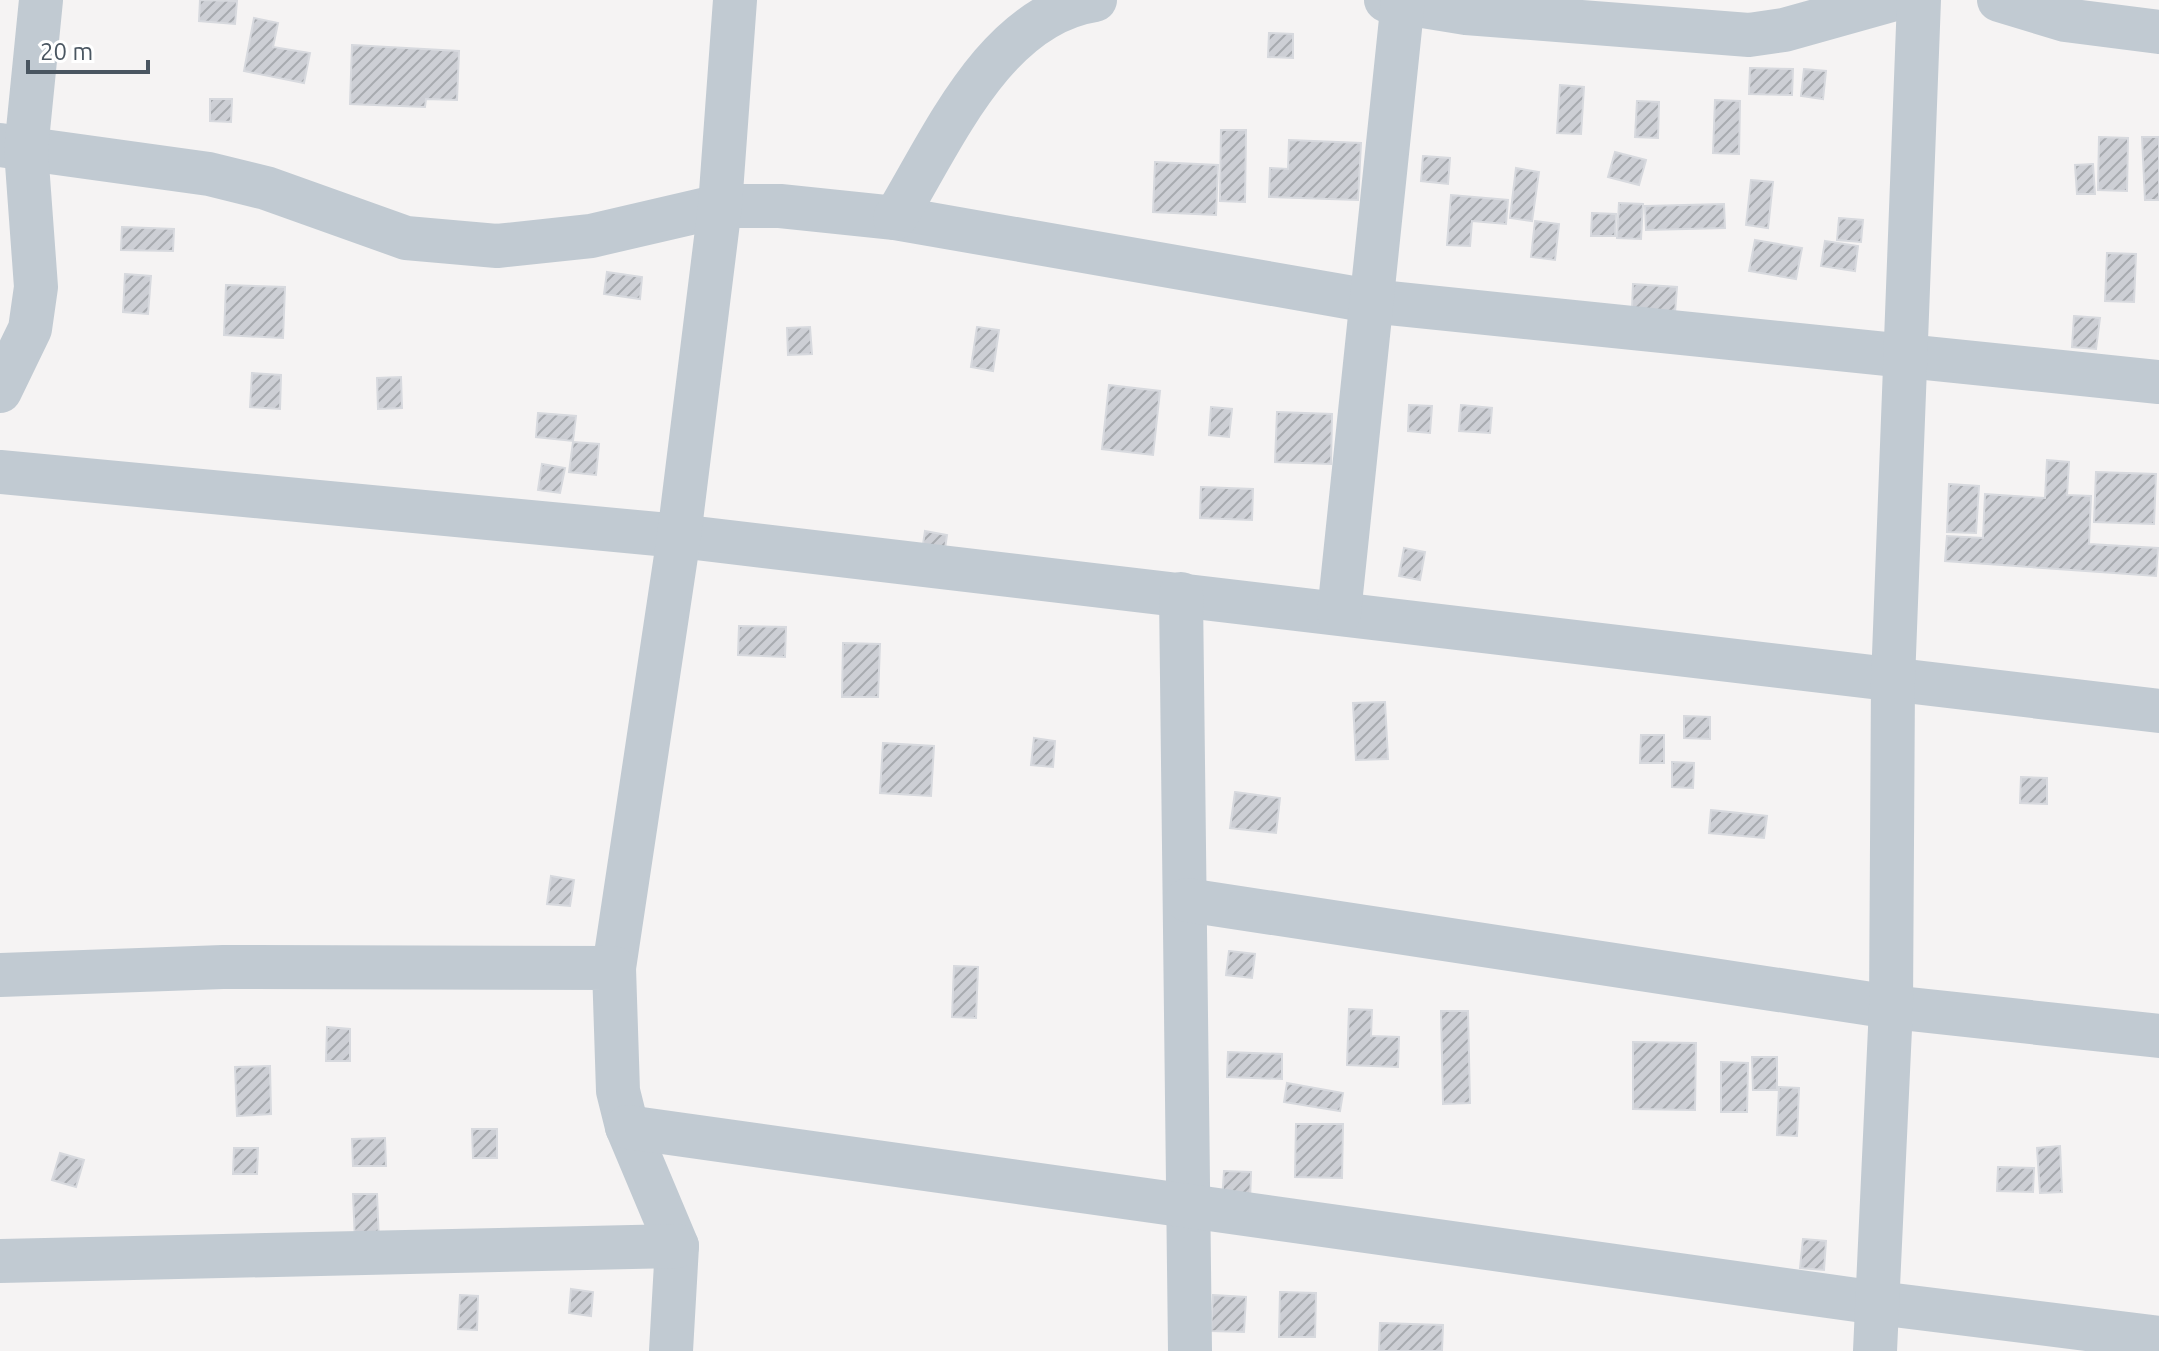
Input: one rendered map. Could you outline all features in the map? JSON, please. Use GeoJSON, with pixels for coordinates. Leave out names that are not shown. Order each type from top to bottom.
{"type":"FeatureCollection","features":[{"type":"Feature","properties":{"kind":"street"},"geometry":{"type":"LineString","coordinates":[[0,391],[30,329],[36,287],[13,148],[41,0]]}},
{"type":"Feature","properties":{"kind":"street"},"geometry":{"type":"LineString","coordinates":[[671,1351],[677,1246],[627,1127],[618,1091],[614,968],[679,536],[720,206],[735,0]]}},
{"type":"Feature","properties":{"kind":"street"},"geometry":{"type":"LineString","coordinates":[[895,218],[992,61],[1037,20],[1095,0]]}},
{"type":"Feature","properties":{"kind":"street"},"geometry":{"type":"LineString","coordinates":[[1339,613],[1397,1],[1466,13],[1749,35],[1784,30],[1891,0]]}},
{"type":"Feature","properties":{"kind":"street"},"geometry":{"type":"LineString","coordinates":[[1875,1351],[1891,1007],[1893,681],[1908,357],[1919,0]]}},
{"type":"Feature","properties":{"kind":"street"},"geometry":{"type":"LineString","coordinates":[[1999,0],[2065,20],[2159,32]]}},
{"type":"Feature","properties":{"kind":"street"},"geometry":{"type":"LineString","coordinates":[[13,148],[209,174],[266,188],[406,238],[497,246],[591,236],[720,206],[780,206],[895,218],[1370,301],[2159,382]]}},
{"type":"Feature","properties":{"kind":"street"},"geometry":{"type":"LineString","coordinates":[[0,472],[679,536],[2159,711]]}},
{"type":"Feature","properties":{"kind":"street"},"geometry":{"type":"LineString","coordinates":[[1181,594],[1190,1351]]}},
{"type":"Feature","properties":{"kind":"street"},"geometry":{"type":"LineString","coordinates":[[1187,900],[1891,1007],[2159,1036]]}},
{"type":"Feature","properties":{"kind":"street"},"geometry":{"type":"LineString","coordinates":[[0,975],[238,967],[614,968]]}},
{"type":"Feature","properties":{"kind":"street"},"geometry":{"type":"LineString","coordinates":[[627,1127],[1878,1303],[2159,1338]]}},
{"type":"Feature","properties":{"kind":"street"},"geometry":{"type":"LineString","coordinates":[[0,1261],[677,1246]]}},
{"type":"Feature","properties":{"kind":"building"},"geometry":{"type":"Polygon","coordinates":[[[200,0],[237,1],[235,24],[199,21],[200,0]]]}},
{"type":"Feature","properties":{"kind":"building"},"geometry":{"type":"Polygon","coordinates":[[[254,18],[278,23],[273,47],[310,53],[304,83],[244,71],[254,18]]]}},
{"type":"Feature","properties":{"kind":"building"},"geometry":{"type":"Polygon","coordinates":[[[1269,33],[1293,34],[1293,58],[1268,57],[1269,33]]]}},
{"type":"Feature","properties":{"kind":"building"},"geometry":{"type":"Polygon","coordinates":[[[352,45],[459,51],[457,100],[426,99],[425,107],[350,104],[352,45]]]}},
{"type":"Feature","properties":{"kind":"building"},"geometry":{"type":"Polygon","coordinates":[[[1750,68],[1793,69],[1792,95],[1749,94],[1750,68]]]}},
{"type":"Feature","properties":{"kind":"building"},"geometry":{"type":"Polygon","coordinates":[[[1804,69],[1826,71],[1823,99],[1801,96],[1804,69]]]}},
{"type":"Feature","properties":{"kind":"building"},"geometry":{"type":"Polygon","coordinates":[[[1560,85],[1584,87],[1581,134],[1557,133],[1560,85]]]}},
{"type":"Feature","properties":{"kind":"building"},"geometry":{"type":"Polygon","coordinates":[[[210,99],[232,99],[231,122],[210,121],[210,99]]]}},
{"type":"Feature","properties":{"kind":"building"},"geometry":{"type":"Polygon","coordinates":[[[1715,100],[1740,101],[1739,154],[1713,153],[1715,100]]]}},
{"type":"Feature","properties":{"kind":"building"},"geometry":{"type":"Polygon","coordinates":[[[1637,101],[1659,102],[1658,138],[1635,137],[1637,101]]]}},
{"type":"Feature","properties":{"kind":"building"},"geometry":{"type":"Polygon","coordinates":[[[1221,130],[1246,130],[1245,202],[1220,201],[1221,130]]]}},
{"type":"Feature","properties":{"kind":"building"},"geometry":{"type":"Polygon","coordinates":[[[2099,137],[2128,138],[2127,191],[2098,190],[2099,137]]]}},
{"type":"Feature","properties":{"kind":"building"},"geometry":{"type":"Polygon","coordinates":[[[2142,137],[2159,137],[2159,200],[2145,200],[2142,137]]]}},
{"type":"Feature","properties":{"kind":"building"},"geometry":{"type":"Polygon","coordinates":[[[1289,140],[1361,143],[1358,200],[1269,197],[1270,168],[1288,169],[1289,140]]]}},
{"type":"Feature","properties":{"kind":"building"},"geometry":{"type":"Polygon","coordinates":[[[1615,152],[1646,160],[1639,185],[1608,177],[1615,152]]]}},
{"type":"Feature","properties":{"kind":"building"},"geometry":{"type":"Polygon","coordinates":[[[1423,156],[1450,158],[1448,184],[1421,181],[1423,156]]]}},
{"type":"Feature","properties":{"kind":"building"},"geometry":{"type":"Polygon","coordinates":[[[1155,162],[1218,165],[1216,215],[1153,212],[1155,162]]]}},
{"type":"Feature","properties":{"kind":"building"},"geometry":{"type":"Polygon","coordinates":[[[2093,164],[2095,194],[2077,194],[2075,165],[2093,164]]]}},
{"type":"Feature","properties":{"kind":"building"},"geometry":{"type":"Polygon","coordinates":[[[1516,168],[1539,172],[1532,221],[1510,218],[1516,168]]]}},
{"type":"Feature","properties":{"kind":"building"},"geometry":{"type":"Polygon","coordinates":[[[1751,180],[1773,182],[1768,228],[1746,225],[1751,180]]]}},
{"type":"Feature","properties":{"kind":"building"},"geometry":{"type":"Polygon","coordinates":[[[1451,195],[1508,200],[1506,224],[1472,221],[1470,246],[1447,245],[1451,195]]]}},
{"type":"Feature","properties":{"kind":"building"},"geometry":{"type":"Polygon","coordinates":[[[1619,203],[1643,204],[1641,239],[1617,238],[1619,203]]]}},
{"type":"Feature","properties":{"kind":"building"},"geometry":{"type":"Polygon","coordinates":[[[1724,204],[1725,228],[1646,230],[1645,206],[1724,204]]]}},
{"type":"Feature","properties":{"kind":"building"},"geometry":{"type":"Polygon","coordinates":[[[1592,213],[1616,214],[1615,236],[1591,236],[1592,213]]]}},
{"type":"Feature","properties":{"kind":"building"},"geometry":{"type":"Polygon","coordinates":[[[1839,218],[1863,220],[1861,242],[1837,240],[1839,218]]]}},
{"type":"Feature","properties":{"kind":"building"},"geometry":{"type":"Polygon","coordinates":[[[1535,221],[1559,224],[1555,260],[1531,257],[1535,221]]]}},
{"type":"Feature","properties":{"kind":"building"},"geometry":{"type":"Polygon","coordinates":[[[122,227],[174,229],[173,251],[121,250],[122,227]]]}},
{"type":"Feature","properties":{"kind":"building"},"geometry":{"type":"Polygon","coordinates":[[[1755,240],[1802,248],[1796,279],[1749,271],[1755,240]]]}},
{"type":"Feature","properties":{"kind":"building"},"geometry":{"type":"Polygon","coordinates":[[[1825,241],[1858,246],[1855,271],[1821,266],[1825,241]]]}},
{"type":"Feature","properties":{"kind":"building"},"geometry":{"type":"Polygon","coordinates":[[[2107,253],[2136,254],[2134,302],[2105,301],[2107,253]]]}},
{"type":"Feature","properties":{"kind":"building"},"geometry":{"type":"Polygon","coordinates":[[[607,272],[642,277],[640,299],[604,294],[607,272]]]}},
{"type":"Feature","properties":{"kind":"building"},"geometry":{"type":"Polygon","coordinates":[[[125,274],[151,276],[148,314],[123,312],[125,274]]]}},
{"type":"Feature","properties":{"kind":"building"},"geometry":{"type":"Polygon","coordinates":[[[1633,284],[1677,287],[1675,313],[1632,309],[1633,284]]]}},
{"type":"Feature","properties":{"kind":"building"},"geometry":{"type":"Polygon","coordinates":[[[226,285],[285,287],[283,338],[224,335],[226,285]]]}},
{"type":"Feature","properties":{"kind":"building"},"geometry":{"type":"Polygon","coordinates":[[[2074,316],[2100,318],[2096,349],[2072,347],[2074,316]]]}},
{"type":"Feature","properties":{"kind":"building"},"geometry":{"type":"Polygon","coordinates":[[[810,327],[812,354],[788,355],[787,328],[810,327]]]}},
{"type":"Feature","properties":{"kind":"building"},"geometry":{"type":"Polygon","coordinates":[[[977,327],[999,330],[993,371],[971,367],[977,327]]]}},
{"type":"Feature","properties":{"kind":"building"},"geometry":{"type":"Polygon","coordinates":[[[252,373],[281,375],[280,409],[250,407],[252,373]]]}},
{"type":"Feature","properties":{"kind":"building"},"geometry":{"type":"Polygon","coordinates":[[[401,377],[402,408],[378,409],[377,378],[401,377]]]}},
{"type":"Feature","properties":{"kind":"building"},"geometry":{"type":"Polygon","coordinates":[[[1109,385],[1160,391],[1153,455],[1102,449],[1109,385]]]}},
{"type":"Feature","properties":{"kind":"building"},"geometry":{"type":"Polygon","coordinates":[[[1409,405],[1432,406],[1430,433],[1408,431],[1409,405]]]}},
{"type":"Feature","properties":{"kind":"building"},"geometry":{"type":"Polygon","coordinates":[[[1461,405],[1492,408],[1490,433],[1459,431],[1461,405]]]}},
{"type":"Feature","properties":{"kind":"building"},"geometry":{"type":"Polygon","coordinates":[[[1211,407],[1232,409],[1229,437],[1209,435],[1211,407]]]}},
{"type":"Feature","properties":{"kind":"building"},"geometry":{"type":"Polygon","coordinates":[[[1277,412],[1332,414],[1331,464],[1275,462],[1277,412]]]}},
{"type":"Feature","properties":{"kind":"building"},"geometry":{"type":"Polygon","coordinates":[[[538,413],[576,416],[573,441],[536,437],[538,413]]]}},
{"type":"Feature","properties":{"kind":"building"},"geometry":{"type":"Polygon","coordinates":[[[573,442],[599,444],[596,475],[569,472],[573,442]]]}},
{"type":"Feature","properties":{"kind":"building"},"geometry":{"type":"Polygon","coordinates":[[[2047,460],[2069,462],[2067,495],[2091,496],[2089,544],[2158,548],[2156,576],[1945,561],[1947,536],[1983,538],[1985,494],[2045,498],[2047,460]]]}},
{"type":"Feature","properties":{"kind":"building"},"geometry":{"type":"Polygon","coordinates":[[[542,464],[565,468],[560,493],[538,490],[542,464]]]}},
{"type":"Feature","properties":{"kind":"building"},"geometry":{"type":"Polygon","coordinates":[[[2096,472],[2156,474],[2154,524],[2094,522],[2096,472]]]}},
{"type":"Feature","properties":{"kind":"building"},"geometry":{"type":"Polygon","coordinates":[[[1949,484],[1979,486],[1976,533],[1947,532],[1949,484]]]}},
{"type":"Feature","properties":{"kind":"building"},"geometry":{"type":"Polygon","coordinates":[[[1201,487],[1253,489],[1252,520],[1200,518],[1201,487]]]}},
{"type":"Feature","properties":{"kind":"building"},"geometry":{"type":"Polygon","coordinates":[[[925,531],[947,535],[943,562],[921,558],[925,531]]]}},
{"type":"Feature","properties":{"kind":"building"},"geometry":{"type":"Polygon","coordinates":[[[1404,548],[1425,552],[1420,580],[1399,576],[1404,548]]]}},
{"type":"Feature","properties":{"kind":"building"},"geometry":{"type":"Polygon","coordinates":[[[739,626],[786,627],[785,657],[738,655],[739,626]]]}},
{"type":"Feature","properties":{"kind":"building"},"geometry":{"type":"Polygon","coordinates":[[[843,643],[880,644],[878,697],[842,697],[843,643]]]}},
{"type":"Feature","properties":{"kind":"building"},"geometry":{"type":"Polygon","coordinates":[[[1385,702],[1388,759],[1356,760],[1353,703],[1385,702]]]}},
{"type":"Feature","properties":{"kind":"building"},"geometry":{"type":"Polygon","coordinates":[[[1684,716],[1710,717],[1710,739],[1684,738],[1684,716]]]}},
{"type":"Feature","properties":{"kind":"building"},"geometry":{"type":"Polygon","coordinates":[[[1641,735],[1664,735],[1664,763],[1640,763],[1641,735]]]}},
{"type":"Feature","properties":{"kind":"building"},"geometry":{"type":"Polygon","coordinates":[[[1034,738],[1055,741],[1053,767],[1031,765],[1034,738]]]}},
{"type":"Feature","properties":{"kind":"building"},"geometry":{"type":"Polygon","coordinates":[[[883,743],[934,746],[931,796],[880,793],[883,743]]]}},
{"type":"Feature","properties":{"kind":"building"},"geometry":{"type":"Polygon","coordinates":[[[1672,762],[1694,763],[1693,788],[1672,787],[1672,762]]]}},
{"type":"Feature","properties":{"kind":"building"},"geometry":{"type":"Polygon","coordinates":[[[2021,777],[2047,778],[2047,804],[2020,803],[2021,777]]]}},
{"type":"Feature","properties":{"kind":"building"},"geometry":{"type":"Polygon","coordinates":[[[1235,792],[1280,798],[1276,833],[1230,828],[1235,792]]]}},
{"type":"Feature","properties":{"kind":"building"},"geometry":{"type":"Polygon","coordinates":[[[1711,810],[1767,816],[1764,838],[1709,833],[1711,810]]]}},
{"type":"Feature","properties":{"kind":"building"},"geometry":{"type":"Polygon","coordinates":[[[551,876],[574,880],[570,906],[547,904],[551,876]]]}},
{"type":"Feature","properties":{"kind":"building"},"geometry":{"type":"Polygon","coordinates":[[[1229,951],[1255,954],[1252,978],[1226,975],[1229,951]]]}},
{"type":"Feature","properties":{"kind":"building"},"geometry":{"type":"Polygon","coordinates":[[[954,966],[978,967],[976,1018],[952,1017],[954,966]]]}},
{"type":"Feature","properties":{"kind":"building"},"geometry":{"type":"Polygon","coordinates":[[[1349,1009],[1372,1010],[1371,1036],[1399,1037],[1398,1067],[1347,1065],[1349,1009]]]}},
{"type":"Feature","properties":{"kind":"building"},"geometry":{"type":"Polygon","coordinates":[[[1441,1011],[1468,1011],[1470,1103],[1443,1104],[1441,1011]]]}},
{"type":"Feature","properties":{"kind":"building"},"geometry":{"type":"Polygon","coordinates":[[[327,1027],[350,1029],[350,1061],[326,1061],[327,1027]]]}},
{"type":"Feature","properties":{"kind":"building"},"geometry":{"type":"Polygon","coordinates":[[[1633,1042],[1696,1043],[1695,1110],[1633,1109],[1633,1042]]]}},
{"type":"Feature","properties":{"kind":"building"},"geometry":{"type":"Polygon","coordinates":[[[1228,1052],[1282,1054],[1282,1079],[1227,1077],[1228,1052]]]}},
{"type":"Feature","properties":{"kind":"building"},"geometry":{"type":"Polygon","coordinates":[[[1752,1057],[1777,1057],[1777,1090],[1753,1090],[1752,1057]]]}},
{"type":"Feature","properties":{"kind":"building"},"geometry":{"type":"Polygon","coordinates":[[[1721,1062],[1748,1063],[1747,1112],[1721,1112],[1721,1062]]]}},
{"type":"Feature","properties":{"kind":"building"},"geometry":{"type":"Polygon","coordinates":[[[270,1066],[271,1114],[237,1116],[235,1067],[270,1066]]]}},
{"type":"Feature","properties":{"kind":"building"},"geometry":{"type":"Polygon","coordinates":[[[1287,1083],[1343,1093],[1340,1111],[1284,1102],[1287,1083]]]}},
{"type":"Feature","properties":{"kind":"building"},"geometry":{"type":"Polygon","coordinates":[[[1779,1087],[1799,1088],[1797,1136],[1777,1135],[1779,1087]]]}},
{"type":"Feature","properties":{"kind":"building"},"geometry":{"type":"Polygon","coordinates":[[[1296,1124],[1343,1124],[1342,1178],[1295,1177],[1296,1124]]]}},
{"type":"Feature","properties":{"kind":"building"},"geometry":{"type":"Polygon","coordinates":[[[472,1129],[497,1129],[497,1158],[473,1158],[472,1129]]]}},
{"type":"Feature","properties":{"kind":"building"},"geometry":{"type":"Polygon","coordinates":[[[385,1138],[386,1166],[353,1166],[352,1139],[385,1138]]]}},
{"type":"Feature","properties":{"kind":"building"},"geometry":{"type":"Polygon","coordinates":[[[2060,1146],[2062,1192],[2040,1193],[2037,1148],[2060,1146]]]}},
{"type":"Feature","properties":{"kind":"building"},"geometry":{"type":"Polygon","coordinates":[[[234,1148],[258,1148],[257,1174],[233,1174],[234,1148]]]}},
{"type":"Feature","properties":{"kind":"building"},"geometry":{"type":"Polygon","coordinates":[[[60,1153],[84,1160],[76,1187],[52,1180],[60,1153]]]}},
{"type":"Feature","properties":{"kind":"building"},"geometry":{"type":"Polygon","coordinates":[[[1998,1167],[2034,1168],[2033,1192],[1997,1191],[1998,1167]]]}},
{"type":"Feature","properties":{"kind":"building"},"geometry":{"type":"Polygon","coordinates":[[[1224,1171],[1251,1172],[1250,1202],[1222,1201],[1224,1171]]]}},
{"type":"Feature","properties":{"kind":"building"},"geometry":{"type":"Polygon","coordinates":[[[353,1194],[377,1194],[379,1242],[355,1242],[353,1194]]]}},
{"type":"Feature","properties":{"kind":"building"},"geometry":{"type":"Polygon","coordinates":[[[1803,1239],[1826,1241],[1824,1270],[1800,1268],[1803,1239]]]}},
{"type":"Feature","properties":{"kind":"building"},"geometry":{"type":"Polygon","coordinates":[[[571,1289],[593,1292],[591,1316],[569,1313],[571,1289]]]}},
{"type":"Feature","properties":{"kind":"building"},"geometry":{"type":"Polygon","coordinates":[[[1280,1292],[1316,1293],[1315,1337],[1279,1337],[1280,1292]]]}},
{"type":"Feature","properties":{"kind":"building"},"geometry":{"type":"Polygon","coordinates":[[[460,1295],[478,1296],[477,1330],[458,1329],[460,1295]]]}},
{"type":"Feature","properties":{"kind":"building"},"geometry":{"type":"Polygon","coordinates":[[[1213,1295],[1246,1297],[1244,1332],[1211,1331],[1213,1295]]]}},
{"type":"Feature","properties":{"kind":"building"},"geometry":{"type":"Polygon","coordinates":[[[1380,1323],[1443,1325],[1442,1351],[1379,1351],[1380,1323]]]}}]}
